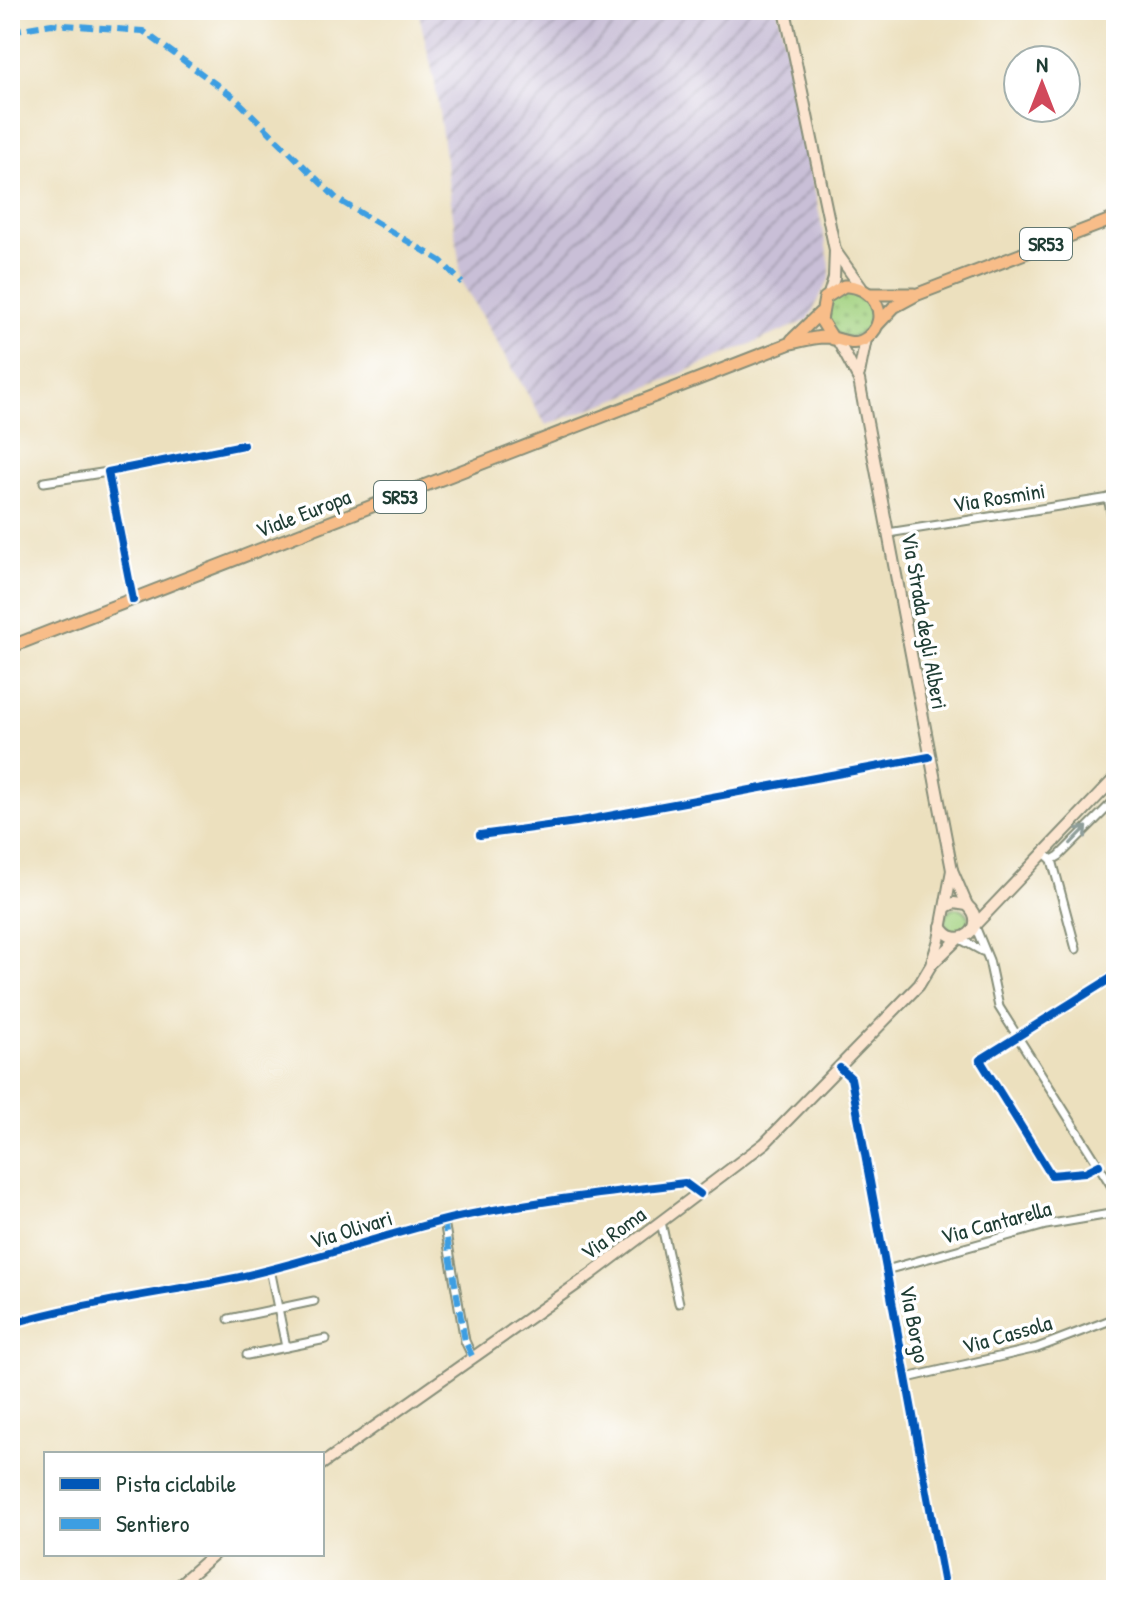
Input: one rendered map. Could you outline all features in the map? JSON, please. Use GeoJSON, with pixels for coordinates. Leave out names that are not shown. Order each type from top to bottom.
{"type":"FeatureCollection","features":[{"type":"Feature","properties":{"kind":"main road"},"geometry":{"type":"LineString","coordinates":[[785,10],[835,250],[834,278],[829,294]]}},
{"type":"Feature","properties":{"kind":"main road","name":"SR53"},"geometry":{"type":"LineString","coordinates":[[876,325],[894,307],[918,294],[1116,218]]}},
{"type":"Feature","properties":{"kind":"main road"},"geometry":{"type":"LineString","coordinates":[[835,250],[878,309],[876,325],[866,339]]}},
{"type":"Feature","properties":{"kind":"main road"},"geometry":{"type":"LineString","coordinates":[[829,294],[844,286],[865,291]]}},
{"type":"Feature","properties":{"kind":"main road","name":"SR53"},"geometry":{"type":"LineString","coordinates":[[865,291],[918,294]]}},
{"type":"Feature","properties":{"kind":"main road","name":"Viale Europa"},"geometry":{"type":"LineString","coordinates":[[788,344],[820,313],[829,294]]}},
{"type":"Feature","properties":{"kind":"main road"},"geometry":{"type":"LineString","coordinates":[[820,313],[823,325],[836,340]]}},
{"type":"Feature","properties":{"kind":"main road","name":"Viale Europa"},"geometry":{"type":"LineString","coordinates":[[10,647],[788,344],[836,340],[850,343],[866,339]]}},
{"type":"Feature","properties":{"kind":"main road","name":"Via Strada degli Alberi"},"geometry":{"type":"LineString","coordinates":[[859,380],[866,339]]}},
{"type":"Feature","properties":{"kind":"main road","name":"Via Strada degli Alberi"},"geometry":{"type":"LineString","coordinates":[[836,340],[859,380],[952,870],[969,906]]}},
{"type":"Feature","properties":{"kind":"main road","name":"Via Roma"},"geometry":{"type":"LineString","coordinates":[[324,1463],[700,1194],[765,1143],[919,985],[931,965],[959,939],[970,935],[1000,898],[1047,856],[1116,777]]}},
{"type":"Feature","properties":{"kind":"main road","name":"Via Strada degli Alberi"},"geometry":{"type":"LineString","coordinates":[[946,907],[952,870]]}},
{"type":"Feature","properties":{"kind":"main road","name":"Via Roma"},"geometry":{"type":"LineString","coordinates":[[931,965],[946,907],[954,903],[969,906],[1000,898]]}},
{"type":"Feature","properties":{"kind":"main road"},"geometry":{"type":"LineString","coordinates":[[969,906],[976,925]]}},
{"type":"Feature","properties":{"kind":"main road"},"geometry":{"type":"LineString","coordinates":[[940,924],[945,933],[959,939]]}},
{"type":"Feature","properties":{"kind":"main road"},"geometry":{"type":"LineString","coordinates":[[173,1590],[212,1556]]}},
{"type":"Feature","properties":{"kind":"street"},"geometry":{"type":"LineString","coordinates":[[591,10],[592,15],[621,10]]}},
{"type":"Feature","properties":{"kind":"street"},"geometry":{"type":"LineString","coordinates":[[44,482],[243,445]]}},
{"type":"Feature","properties":{"kind":"street"},"geometry":{"type":"LineString","coordinates":[[108,472],[133,600]]}},
{"type":"Feature","properties":{"kind":"street"},"geometry":{"type":"LineString","coordinates":[[1112,498],[1116,535]]}},
{"type":"Feature","properties":{"kind":"street","name":"Via Rosmini"},"geometry":{"type":"LineString","coordinates":[[888,533],[1112,498]]}},
{"type":"Feature","properties":{"kind":"street"},"geometry":{"type":"LineString","coordinates":[[480,835],[576,822],[929,757]]}},
{"type":"Feature","properties":{"kind":"street"},"geometry":{"type":"LineString","coordinates":[[1076,949],[1047,856],[1115,800],[1103,790]]}},
{"type":"Feature","properties":{"kind":"street"},"geometry":{"type":"LineString","coordinates":[[976,925],[982,951]]}},
{"type":"Feature","properties":{"kind":"street"},"geometry":{"type":"LineString","coordinates":[[959,939],[982,951],[989,960],[999,1007],[1116,1193]]}},
{"type":"Feature","properties":{"kind":"street"},"geometry":{"type":"LineString","coordinates":[[1099,1165],[1085,1172],[1056,1177],[1046,1169],[980,1060],[1116,975]]}},
{"type":"Feature","properties":{"kind":"street","name":"Via Borgo"},"geometry":{"type":"LineString","coordinates":[[840,1068],[851,1078],[945,1590]]}},
{"type":"Feature","properties":{"kind":"street","name":"Via Olivari"},"geometry":{"type":"LineString","coordinates":[[10,1324],[53,1312],[270,1269],[444,1221],[557,1199],[685,1183],[700,1194]]}},
{"type":"Feature","properties":{"kind":"street","name":"Via Cantarella"},"geometry":{"type":"LineString","coordinates":[[886,1270],[1046,1225],[1116,1213]]}},
{"type":"Feature","properties":{"kind":"street"},"geometry":{"type":"LineString","coordinates":[[444,1221],[465,1341],[473,1358]]}},
{"type":"Feature","properties":{"kind":"street"},"geometry":{"type":"LineString","coordinates":[[661,1222],[679,1303]]}},
{"type":"Feature","properties":{"kind":"street"},"geometry":{"type":"LineString","coordinates":[[270,1269],[286,1347]]}},
{"type":"Feature","properties":{"kind":"street"},"geometry":{"type":"LineString","coordinates":[[229,1319],[314,1301]]}},
{"type":"Feature","properties":{"kind":"street","name":"Via Cassola"},"geometry":{"type":"LineString","coordinates":[[907,1378],[1037,1348],[1116,1318]]}},
{"type":"Feature","properties":{"kind":"street"},"geometry":{"type":"LineString","coordinates":[[247,1355],[326,1339]]}},
{"type":"Feature","properties":{"kind":"shaded area"},"geometry":{"type":"Polygon","coordinates":[[[418,10],[778,10],[830,266],[830,277],[808,320],[644,389],[546,425],[462,283],[435,83],[418,10]]]}},
{"type":"Feature","properties":{"kind":"green space"},"geometry":{"type":"Polygon","coordinates":[[[849,291],[866,297],[872,314],[866,331],[849,337],[832,331],[826,314],[832,297],[849,291]]]}},
{"type":"Feature","properties":{"kind":"green space"},"geometry":{"type":"Polygon","coordinates":[[[957,908],[968,915],[969,920],[962,931],[957,932],[946,925],[945,920],[952,909],[957,908]]]}},
{"type":"Feature","properties":{"kind":"marked path"},"geometry":{"type":"LineString","coordinates":[[10,31],[52,24],[143,31],[235,98],[337,199],[441,261],[462,283]]}},
{"type":"Feature","properties":{"kind":"marked path"},"geometry":{"type":"LineString","coordinates":[[444,1221],[465,1341],[473,1358]]}},
{"type":"Feature","properties":{"kind":"cycle path"},"geometry":{"type":"LineString","coordinates":[[133,600],[108,472],[243,445]]}},
{"type":"Feature","properties":{"kind":"cycle path"},"geometry":{"type":"LineString","coordinates":[[480,835],[576,822],[929,757]]}},
{"type":"Feature","properties":{"kind":"cycle path"},"geometry":{"type":"LineString","coordinates":[[1099,1165],[1085,1172],[1051,1175],[980,1060],[1116,975]]}},
{"type":"Feature","properties":{"kind":"cycle path"},"geometry":{"type":"LineString","coordinates":[[840,1068],[851,1078],[945,1590]]}},
{"type":"Feature","properties":{"kind":"cycle path"},"geometry":{"type":"LineString","coordinates":[[10,1324],[92,1304],[259,1272],[486,1211],[685,1183],[700,1194]]}}]}
